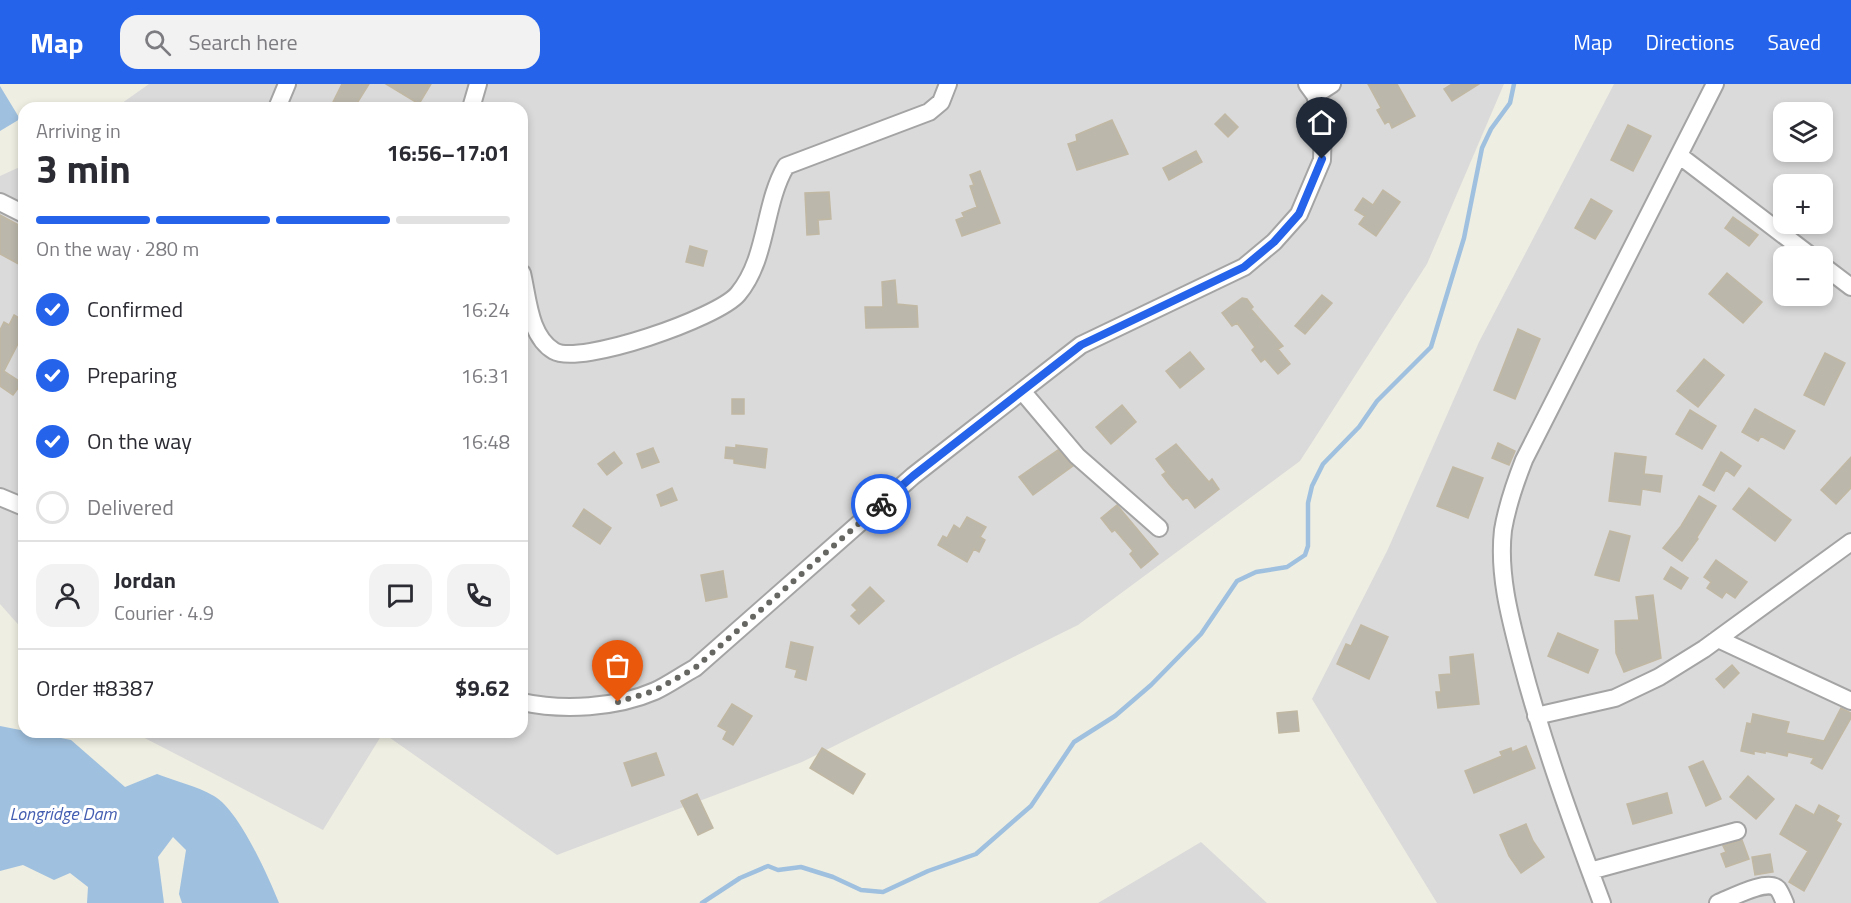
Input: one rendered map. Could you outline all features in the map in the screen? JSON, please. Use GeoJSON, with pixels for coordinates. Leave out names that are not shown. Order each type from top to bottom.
{"type":"FeatureCollection","features":[{"type":"Feature","properties":{"kind":"street"},"geometry":{"type":"LineString","coordinates":[[280,102],[287,84]]}},
{"type":"Feature","properties":{"kind":"street"},"geometry":{"type":"LineString","coordinates":[[473,102],[478,84]]}},
{"type":"Feature","properties":{"kind":"street"},"geometry":{"type":"LineString","coordinates":[[528,301],[532,320],[543,342],[556,352],[572,356],[593,353],[693,322],[719,309],[737,296],[752,273],[786,166],[929,112],[941,102],[948,84]]}},
{"type":"Feature","properties":{"kind":"street"},"geometry":{"type":"LineString","coordinates":[[528,702],[584,706],[618,702],[654,691],[695,668],[913,476],[1081,345],[1244,267],[1274,242],[1299,214],[1322,159],[1323,125],[1311,90],[1332,84]]}},
{"type":"Feature","properties":{"kind":"street"},"geometry":{"type":"LineString","coordinates":[[1602,903],[1555,778],[1536,716],[1506,603],[1503,531],[1510,499],[1524,460],[1715,84]]}},
{"type":"Feature","properties":{"kind":"street"},"geometry":{"type":"LineString","coordinates":[[1680,156],[1798,246]]}},
{"type":"Feature","properties":{"kind":"street"},"geometry":{"type":"LineString","coordinates":[[0,202],[18,211]]}},
{"type":"Feature","properties":{"kind":"street"},"geometry":{"type":"LineString","coordinates":[[1833,273],[1851,287]]}},
{"type":"Feature","properties":{"kind":"street"},"geometry":{"type":"LineString","coordinates":[[1022,391],[1077,456],[1159,528]]}},
{"type":"Feature","properties":{"kind":"street"},"geometry":{"type":"LineString","coordinates":[[0,497],[18,504]]}},
{"type":"Feature","properties":{"kind":"street"},"geometry":{"type":"LineString","coordinates":[[1536,716],[1615,698],[1659,677],[1718,639],[1851,542]]}},
{"type":"Feature","properties":{"kind":"street"},"geometry":{"type":"LineString","coordinates":[[1718,639],[1851,701]]}},
{"type":"Feature","properties":{"kind":"street"},"geometry":{"type":"LineString","coordinates":[[1590,871],[1737,831]]}},
{"type":"Feature","properties":{"kind":"street"},"geometry":{"type":"LineString","coordinates":[[1718,903],[1762,885],[1771,885],[1778,889],[1785,903]]}},
{"type":"Feature","properties":{"kind":"shaded area"},"geometry":{"type":"Polygon","coordinates":[[[149,84],[1504,84],[1427,264],[1300,461],[1078,625],[802,762],[557,855],[390,738],[528,738],[528,102],[124,102],[149,84]]]}},
{"type":"Feature","properties":{"kind":"shaded area"},"geometry":{"type":"Polygon","coordinates":[[[1614,84],[1851,84],[1851,903],[1437,903],[1312,699],[1388,549],[1479,342],[1614,84]]]}},
{"type":"Feature","properties":{"kind":"shaded area"},"geometry":{"type":"Polygon","coordinates":[[[18,168],[18,624],[0,604],[0,176],[18,168]]]}},
{"type":"Feature","properties":{"kind":"shaded area"},"geometry":{"type":"Polygon","coordinates":[[[145,738],[380,738],[323,830],[145,738]]]}},
{"type":"Feature","properties":{"kind":"shaded area"},"geometry":{"type":"Polygon","coordinates":[[[1201,842],[1267,903],[1098,903],[1201,842]]]}},
{"type":"Feature","properties":{"kind":"water"},"geometry":{"type":"Polygon","coordinates":[[[0,86],[18,116],[18,120],[0,131],[0,86]]]}},
{"type":"Feature","properties":{"kind":"water","name":"Longridge Dam"},"geometry":{"type":"Polygon","coordinates":[[[0,726],[18,730],[18,738],[71,740],[125,787],[157,774],[214,796],[224,804],[243,829],[279,903],[182,903],[179,894],[186,850],[173,837],[158,857],[164,903],[87,903],[88,887],[70,873],[54,880],[23,865],[0,871],[0,726]]]}},
{"type":"Feature","properties":{"kind":"building"},"geometry":{"type":"Polygon","coordinates":[[[342,84],[369,84],[358,102],[333,102],[342,84]]]}},
{"type":"Feature","properties":{"kind":"building"},"geometry":{"type":"Polygon","coordinates":[[[386,84],[431,84],[420,102],[416,102],[386,84]]]}},
{"type":"Feature","properties":{"kind":"building"},"geometry":{"type":"Polygon","coordinates":[[[1368,84],[1397,84],[1415,116],[1392,128],[1389,121],[1385,124],[1377,110],[1381,108],[1368,84]]]}},
{"type":"Feature","properties":{"kind":"building"},"geometry":{"type":"Polygon","coordinates":[[[1452,84],[1479,84],[1452,101],[1444,89],[1452,84]]]}},
{"type":"Feature","properties":{"kind":"building"},"geometry":{"type":"Polygon","coordinates":[[[1225,114],[1238,127],[1228,137],[1215,124],[1225,114]]]}},
{"type":"Feature","properties":{"kind":"building"},"geometry":{"type":"Polygon","coordinates":[[[1112,120],[1128,154],[1077,170],[1068,144],[1077,141],[1076,135],[1112,120]]]}},
{"type":"Feature","properties":{"kind":"building"},"geometry":{"type":"Polygon","coordinates":[[[1628,125],[1651,136],[1633,171],[1611,160],[1628,125]]]}},
{"type":"Feature","properties":{"kind":"building"},"geometry":{"type":"Polygon","coordinates":[[[1196,151],[1202,162],[1169,180],[1163,168],[1196,151]]]}},
{"type":"Feature","properties":{"kind":"building"},"geometry":{"type":"Polygon","coordinates":[[[980,171],[1000,223],[962,236],[956,220],[964,217],[962,213],[977,207],[970,186],[974,185],[970,175],[980,171]]]}},
{"type":"Feature","properties":{"kind":"building"},"geometry":{"type":"Polygon","coordinates":[[[1383,190],[1400,202],[1376,236],[1359,224],[1365,216],[1355,210],[1363,198],[1373,205],[1383,190]]]}},
{"type":"Feature","properties":{"kind":"building"},"geometry":{"type":"Polygon","coordinates":[[[829,192],[831,219],[818,220],[819,234],[807,235],[805,193],[829,192]]]}},
{"type":"Feature","properties":{"kind":"building"},"geometry":{"type":"Polygon","coordinates":[[[1591,199],[1612,211],[1595,239],[1575,228],[1591,199]]]}},
{"type":"Feature","properties":{"kind":"building"},"geometry":{"type":"Polygon","coordinates":[[[0,215],[18,225],[18,264],[0,254],[0,215]]]}},
{"type":"Feature","properties":{"kind":"building"},"geometry":{"type":"Polygon","coordinates":[[[1733,217],[1758,235],[1749,246],[1725,228],[1733,217]]]}},
{"type":"Feature","properties":{"kind":"building"},"geometry":{"type":"Polygon","coordinates":[[[690,246],[707,251],[703,266],[686,262],[690,246]]]}},
{"type":"Feature","properties":{"kind":"building"},"geometry":{"type":"Polygon","coordinates":[[[1727,273],[1762,302],[1743,323],[1709,294],[1727,273]]]}},
{"type":"Feature","properties":{"kind":"building"},"geometry":{"type":"Polygon","coordinates":[[[895,280],[897,304],[917,306],[918,327],[866,328],[865,307],[883,307],[882,282],[895,280]]]}},
{"type":"Feature","properties":{"kind":"building"},"geometry":{"type":"Polygon","coordinates":[[[1322,295],[1332,303],[1305,334],[1295,326],[1322,295]]]}},
{"type":"Feature","properties":{"kind":"building"},"geometry":{"type":"Polygon","coordinates":[[[1242,298],[1247,299],[1253,307],[1251,309],[1283,346],[1278,349],[1290,364],[1278,374],[1265,359],[1261,362],[1252,350],[1255,347],[1237,323],[1232,326],[1222,313],[1242,298]]]}},
{"type":"Feature","properties":{"kind":"building"},"geometry":{"type":"Polygon","coordinates":[[[14,315],[18,317],[18,344],[4,371],[18,380],[18,388],[13,395],[0,386],[0,330],[4,322],[9,325],[14,315]]]}},
{"type":"Feature","properties":{"kind":"building"},"geometry":{"type":"Polygon","coordinates":[[[1518,329],[1540,339],[1515,399],[1494,390],[1518,329]]]}},
{"type":"Feature","properties":{"kind":"building"},"geometry":{"type":"Polygon","coordinates":[[[1190,352],[1204,369],[1180,388],[1166,371],[1190,352]]]}},
{"type":"Feature","properties":{"kind":"building"},"geometry":{"type":"Polygon","coordinates":[[[1825,353],[1845,363],[1824,405],[1804,395],[1825,353]]]}},
{"type":"Feature","properties":{"kind":"building"},"geometry":{"type":"Polygon","coordinates":[[[1704,359],[1724,375],[1698,407],[1677,391],[1704,359]]]}},
{"type":"Feature","properties":{"kind":"building"},"geometry":{"type":"Polygon","coordinates":[[[732,399],[744,399],[744,414],[732,414],[732,399]]]}},
{"type":"Feature","properties":{"kind":"building"},"geometry":{"type":"Polygon","coordinates":[[[1122,405],[1136,422],[1111,444],[1096,427],[1122,405]]]}},
{"type":"Feature","properties":{"kind":"building"},"geometry":{"type":"Polygon","coordinates":[[[1755,409],[1795,431],[1784,449],[1761,436],[1758,441],[1742,432],[1755,409]]]}},
{"type":"Feature","properties":{"kind":"building"},"geometry":{"type":"Polygon","coordinates":[[[1690,410],[1716,426],[1702,449],[1676,434],[1690,410]]]}},
{"type":"Feature","properties":{"kind":"building"},"geometry":{"type":"Polygon","coordinates":[[[1498,443],[1515,451],[1509,465],[1492,458],[1498,443]]]}},
{"type":"Feature","properties":{"kind":"building"},"geometry":{"type":"Polygon","coordinates":[[[1176,444],[1209,482],[1212,479],[1219,489],[1195,508],[1187,497],[1183,500],[1169,484],[1162,475],[1166,472],[1156,459],[1176,444]]]}},
{"type":"Feature","properties":{"kind":"building"},"geometry":{"type":"Polygon","coordinates":[[[736,445],[767,449],[765,468],[734,463],[734,459],[725,458],[726,447],[736,448],[736,445]]]}},
{"type":"Feature","properties":{"kind":"building"},"geometry":{"type":"Polygon","coordinates":[[[653,448],[659,462],[642,468],[637,454],[653,448]]]}},
{"type":"Feature","properties":{"kind":"building"},"geometry":{"type":"Polygon","coordinates":[[[1058,450],[1073,466],[1033,495],[1019,477],[1058,450]]]}},
{"type":"Feature","properties":{"kind":"building"},"geometry":{"type":"Polygon","coordinates":[[[614,452],[622,463],[607,475],[598,464],[614,452]]]}},
{"type":"Feature","properties":{"kind":"building"},"geometry":{"type":"Polygon","coordinates":[[[1721,452],[1741,466],[1734,476],[1726,470],[1714,491],[1703,485],[1721,452]]]}},
{"type":"Feature","properties":{"kind":"building"},"geometry":{"type":"Polygon","coordinates":[[[1615,453],[1646,457],[1644,474],[1662,476],[1660,492],[1642,489],[1640,505],[1609,501],[1615,453]]]}},
{"type":"Feature","properties":{"kind":"building"},"geometry":{"type":"Polygon","coordinates":[[[1851,457],[1851,488],[1836,504],[1821,490],[1851,457]]]}},
{"type":"Feature","properties":{"kind":"building"},"geometry":{"type":"Polygon","coordinates":[[[1453,467],[1483,478],[1468,518],[1437,506],[1453,467]]]}},
{"type":"Feature","properties":{"kind":"building"},"geometry":{"type":"Polygon","coordinates":[[[672,488],[677,500],[661,506],[657,495],[672,488]]]}},
{"type":"Feature","properties":{"kind":"building"},"geometry":{"type":"Polygon","coordinates":[[[1749,488],[1791,520],[1775,541],[1733,509],[1749,488]]]}},
{"type":"Feature","properties":{"kind":"building"},"geometry":{"type":"Polygon","coordinates":[[[1699,496],[1716,506],[1697,537],[1698,539],[1682,561],[1663,548],[1681,526],[1699,496]]]}},
{"type":"Feature","properties":{"kind":"building"},"geometry":{"type":"Polygon","coordinates":[[[1117,505],[1158,554],[1141,568],[1130,554],[1133,551],[1115,530],[1112,532],[1101,518],[1117,505]]]}},
{"type":"Feature","properties":{"kind":"building"},"geometry":{"type":"Polygon","coordinates":[[[584,509],[611,528],[600,544],[573,526],[584,509]]]}},
{"type":"Feature","properties":{"kind":"building"},"geometry":{"type":"Polygon","coordinates":[[[967,517],[986,527],[980,537],[985,540],[979,552],[974,549],[967,562],[938,545],[943,536],[947,538],[954,525],[960,529],[967,517]]]}},
{"type":"Feature","properties":{"kind":"building"},"geometry":{"type":"Polygon","coordinates":[[[1610,531],[1630,536],[1619,581],[1595,575],[1610,531]]]}},
{"type":"Feature","properties":{"kind":"building"},"geometry":{"type":"Polygon","coordinates":[[[1716,560],[1747,582],[1735,598],[1726,592],[1722,598],[1707,588],[1711,582],[1704,577],[1716,560]]]}},
{"type":"Feature","properties":{"kind":"building"},"geometry":{"type":"Polygon","coordinates":[[[1671,567],[1688,578],[1681,589],[1664,579],[1671,567]]]}},
{"type":"Feature","properties":{"kind":"building"},"geometry":{"type":"Polygon","coordinates":[[[723,571],[727,597],[706,601],[701,575],[723,571]]]}},
{"type":"Feature","properties":{"kind":"building"},"geometry":{"type":"Polygon","coordinates":[[[870,587],[884,601],[859,624],[851,616],[857,610],[852,605],[870,587]]]}},
{"type":"Feature","properties":{"kind":"building"},"geometry":{"type":"Polygon","coordinates":[[[1653,595],[1661,658],[1624,672],[1616,653],[1615,621],[1639,620],[1636,597],[1653,595]]]}},
{"type":"Feature","properties":{"kind":"building"},"geometry":{"type":"Polygon","coordinates":[[[1361,625],[1388,637],[1369,679],[1337,664],[1346,644],[1351,646],[1361,625]]]}},
{"type":"Feature","properties":{"kind":"building"},"geometry":{"type":"Polygon","coordinates":[[[1558,633],[1598,650],[1588,673],[1548,656],[1558,633]]]}},
{"type":"Feature","properties":{"kind":"building"},"geometry":{"type":"Polygon","coordinates":[[[791,642],[813,647],[806,680],[795,677],[797,670],[786,667],[791,642]]]}},
{"type":"Feature","properties":{"kind":"building"},"geometry":{"type":"Polygon","coordinates":[[[1473,654],[1479,704],[1438,708],[1436,692],[1441,692],[1439,675],[1451,674],[1450,657],[1473,654]]]}},
{"type":"Feature","properties":{"kind":"building"},"geometry":{"type":"Polygon","coordinates":[[[1732,665],[1739,673],[1724,688],[1716,679],[1732,665]]]}},
{"type":"Feature","properties":{"kind":"building"},"geometry":{"type":"Polygon","coordinates":[[[732,704],[752,716],[733,745],[723,739],[727,731],[718,726],[732,704]]]}},
{"type":"Feature","properties":{"kind":"building"},"geometry":{"type":"Polygon","coordinates":[[[1841,708],[1851,713],[1851,718],[1822,769],[1811,763],[1814,758],[1788,752],[1787,756],[1765,751],[1765,753],[1754,751],[1754,754],[1741,751],[1747,723],[1751,724],[1753,714],[1789,722],[1786,733],[1824,741],[1841,708]]]}},
{"type":"Feature","properties":{"kind":"building"},"geometry":{"type":"Polygon","coordinates":[[[1297,711],[1299,731],[1279,733],[1277,713],[1297,711]]]}},
{"type":"Feature","properties":{"kind":"building"},"geometry":{"type":"Polygon","coordinates":[[[1526,746],[1535,768],[1474,793],[1465,771],[1502,756],[1500,752],[1511,748],[1512,752],[1526,746]]]}},
{"type":"Feature","properties":{"kind":"building"},"geometry":{"type":"Polygon","coordinates":[[[822,748],[865,774],[853,794],[810,768],[822,748]]]}},
{"type":"Feature","properties":{"kind":"building"},"geometry":{"type":"Polygon","coordinates":[[[656,753],[664,775],[632,786],[624,763],[656,753]]]}},
{"type":"Feature","properties":{"kind":"building"},"geometry":{"type":"Polygon","coordinates":[[[1703,761],[1721,799],[1706,806],[1689,767],[1703,761]]]}},
{"type":"Feature","properties":{"kind":"building"},"geometry":{"type":"Polygon","coordinates":[[[1748,776],[1774,799],[1756,819],[1730,797],[1748,776]]]}},
{"type":"Feature","properties":{"kind":"building"},"geometry":{"type":"Polygon","coordinates":[[[1667,793],[1672,813],[1633,824],[1627,804],[1667,793]]]}},
{"type":"Feature","properties":{"kind":"building"},"geometry":{"type":"Polygon","coordinates":[[[697,794],[713,828],[698,835],[681,801],[697,794]]]}},
{"type":"Feature","properties":{"kind":"building"},"geometry":{"type":"Polygon","coordinates":[[[1796,805],[1814,815],[1819,805],[1839,816],[1836,821],[1841,824],[1804,891],[1789,882],[1808,851],[1780,834],[1796,805]]]}},
{"type":"Feature","properties":{"kind":"building"},"geometry":{"type":"Polygon","coordinates":[[[1526,824],[1533,841],[1544,857],[1521,873],[1509,856],[1500,835],[1526,824]]]}},
{"type":"Feature","properties":{"kind":"building"},"geometry":{"type":"Polygon","coordinates":[[[1742,840],[1749,859],[1726,867],[1721,854],[1726,852],[1723,846],[1742,840]]]}},
{"type":"Feature","properties":{"kind":"building"},"geometry":{"type":"Polygon","coordinates":[[[1770,854],[1773,872],[1755,875],[1752,857],[1770,854]]]}},
{"type":"Feature","properties":{"kind":"waterway"},"geometry":{"type":"LineString","coordinates":[[702,903],[740,878],[768,866],[778,870],[801,867],[833,877],[861,890],[883,892],[928,871],[976,854],[1031,806],[1074,742],[1115,716],[1151,685],[1201,634],[1237,581],[1256,572],[1287,567],[1305,555],[1308,546],[1308,503],[1312,486],[1323,464],[1359,427],[1377,401],[1431,347],[1464,238],[1482,148],[1491,129],[1510,103],[1514,84]]}},
{"type":"Feature","properties":{"kind":"way so far"},"geometry":{"type":"LineString","coordinates":[[618,702],[654,691],[695,668],[881,504]]}},
{"type":"Feature","properties":{"kind":"route"},"geometry":{"type":"LineString","coordinates":[[881,504],[913,476],[1081,345],[1244,267],[1274,242],[1299,214],[1312,189],[1322,159]]}}]}
